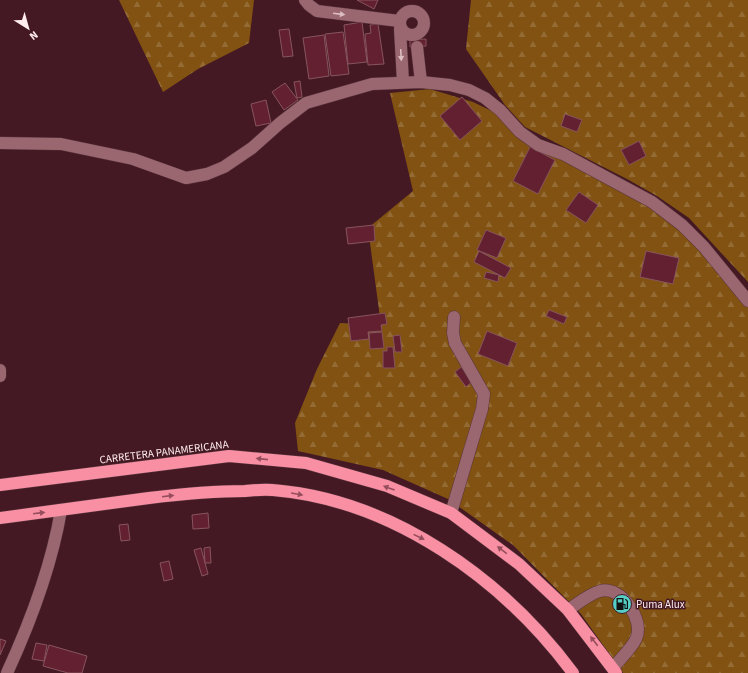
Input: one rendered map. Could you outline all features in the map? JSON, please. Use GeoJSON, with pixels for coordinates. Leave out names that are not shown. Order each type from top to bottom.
{"type":"FeatureCollection","features":[{"type":"Feature","properties":{"kind":"highway","name":"CARRETERA PANAMERICANA"},"geometry":{"type":"LineString","coordinates":[[0,485],[228,456],[306,463],[386,486],[451,513],[520,564],[568,610],[615,670]]}},
{"type":"Feature","properties":{"kind":"highway"},"geometry":{"type":"LineString","coordinates":[[0,518],[203,492],[273,490],[330,500],[373,514],[431,543],[457,561],[529,620],[573,673]]}},
{"type":"Feature","properties":{"kind":"street"},"geometry":{"type":"LineString","coordinates":[[305,0],[309,6],[317,11],[400,25]]}},
{"type":"Feature","properties":{"kind":"street"},"geometry":{"type":"LineString","coordinates":[[403,82],[400,25],[403,14],[417,6],[424,24],[417,41],[421,82]]}},
{"type":"Feature","properties":{"kind":"street"},"geometry":{"type":"LineString","coordinates":[[400,25],[404,34],[417,41]]}},
{"type":"Feature","properties":{"kind":"street"},"geometry":{"type":"LineString","coordinates":[[0,143],[61,144],[133,159],[186,178],[207,174],[224,167],[252,148],[280,123],[306,103],[372,84],[421,82],[450,85],[468,90],[485,98],[500,110],[520,132],[538,145],[563,154],[652,202],[682,225],[704,247],[748,301]]}},
{"type":"Feature","properties":{"kind":"street"},"geometry":{"type":"LineString","coordinates":[[451,513],[482,408],[484,394],[455,343],[452,332],[454,317]]}},
{"type":"Feature","properties":{"kind":"street"},"geometry":{"type":"LineString","coordinates":[[0,370],[0,376]]}},
{"type":"Feature","properties":{"kind":"street"},"geometry":{"type":"LineString","coordinates":[[7,673],[23,638],[57,535],[61,510]]}},
{"type":"Feature","properties":{"kind":"street"},"geometry":{"type":"LineString","coordinates":[[568,610],[600,591],[613,591],[623,599],[632,610],[638,621],[636,639],[615,670]]}},
{"type":"Feature","properties":{"kind":"green space"},"geometry":{"type":"Polygon","coordinates":[[[119,0],[254,0],[249,43],[198,69],[163,92],[119,0]]]}},
{"type":"Feature","properties":{"kind":"green space"},"geometry":{"type":"Polygon","coordinates":[[[471,0],[748,0],[748,282],[689,218],[657,196],[627,179],[525,127],[505,105],[466,49],[471,0]]]}},
{"type":"Feature","properties":{"kind":"green space"},"geometry":{"type":"Polygon","coordinates":[[[430,89],[473,102],[498,114],[560,158],[649,207],[681,227],[748,304],[748,673],[623,673],[581,614],[513,545],[448,499],[383,470],[298,451],[295,423],[317,369],[340,323],[381,325],[368,228],[413,191],[390,93],[430,89]]]}},
{"type":"Feature","properties":{"kind":"building"},"geometry":{"type":"Polygon","coordinates":[[[357,0],[378,0],[374,9],[357,0]]]}},
{"type":"Feature","properties":{"kind":"building"},"geometry":{"type":"Polygon","coordinates":[[[362,22],[367,62],[348,64],[344,25],[362,22]]]}},
{"type":"Feature","properties":{"kind":"building"},"geometry":{"type":"Polygon","coordinates":[[[378,24],[384,64],[368,65],[365,34],[371,33],[370,25],[378,24]]]}},
{"type":"Feature","properties":{"kind":"building"},"geometry":{"type":"Polygon","coordinates":[[[289,29],[293,56],[283,57],[279,30],[289,29]]]}},
{"type":"Feature","properties":{"kind":"building"},"geometry":{"type":"Polygon","coordinates":[[[343,32],[349,74],[331,76],[325,34],[343,32]]]}},
{"type":"Feature","properties":{"kind":"building"},"geometry":{"type":"Polygon","coordinates":[[[324,35],[329,76],[309,79],[303,38],[324,35]]]}},
{"type":"Feature","properties":{"kind":"building"},"geometry":{"type":"Polygon","coordinates":[[[426,39],[426,46],[410,47],[410,40],[426,39]]]}},
{"type":"Feature","properties":{"kind":"building"},"geometry":{"type":"Polygon","coordinates":[[[300,81],[302,97],[297,98],[294,82],[300,81]]]}},
{"type":"Feature","properties":{"kind":"building"},"geometry":{"type":"Polygon","coordinates":[[[285,83],[298,100],[284,110],[272,92],[285,83]]]}},
{"type":"Feature","properties":{"kind":"building"},"geometry":{"type":"Polygon","coordinates":[[[462,97],[482,121],[460,140],[440,116],[462,97]]]}},
{"type":"Feature","properties":{"kind":"building"},"geometry":{"type":"Polygon","coordinates":[[[266,100],[271,123],[256,126],[251,104],[266,100]]]}},
{"type":"Feature","properties":{"kind":"building"},"geometry":{"type":"Polygon","coordinates":[[[565,114],[582,120],[577,132],[561,126],[565,114]]]}},
{"type":"Feature","properties":{"kind":"building"},"geometry":{"type":"Polygon","coordinates":[[[639,141],[646,156],[629,165],[621,150],[639,141]]]}},
{"type":"Feature","properties":{"kind":"building"},"geometry":{"type":"Polygon","coordinates":[[[530,147],[555,160],[538,194],[513,181],[530,147]]]}},
{"type":"Feature","properties":{"kind":"building"},"geometry":{"type":"Polygon","coordinates":[[[579,192],[598,205],[586,223],[566,210],[579,192]]]}},
{"type":"Feature","properties":{"kind":"building"},"geometry":{"type":"Polygon","coordinates":[[[374,225],[375,241],[348,244],[346,228],[374,225]]]}},
{"type":"Feature","properties":{"kind":"building"},"geometry":{"type":"Polygon","coordinates":[[[486,230],[506,238],[497,258],[477,250],[486,230]]]}},
{"type":"Feature","properties":{"kind":"building"},"geometry":{"type":"Polygon","coordinates":[[[479,251],[511,268],[505,278],[474,262],[479,251]]]}},
{"type":"Feature","properties":{"kind":"building"},"geometry":{"type":"Polygon","coordinates":[[[646,251],[679,258],[673,284],[640,277],[646,251]]]}},
{"type":"Feature","properties":{"kind":"building"},"geometry":{"type":"Polygon","coordinates":[[[486,272],[499,275],[498,282],[484,278],[486,272]]]}},
{"type":"Feature","properties":{"kind":"building"},"geometry":{"type":"Polygon","coordinates":[[[549,310],[567,317],[564,324],[546,316],[549,310]]]}},
{"type":"Feature","properties":{"kind":"building"},"geometry":{"type":"Polygon","coordinates":[[[385,313],[387,324],[381,325],[382,331],[368,332],[369,339],[351,341],[348,318],[385,313]]]}},
{"type":"Feature","properties":{"kind":"building"},"geometry":{"type":"Polygon","coordinates":[[[487,331],[517,343],[508,366],[478,354],[487,331]]]}},
{"type":"Feature","properties":{"kind":"building"},"geometry":{"type":"Polygon","coordinates":[[[382,332],[384,348],[370,349],[369,333],[382,332]]]}},
{"type":"Feature","properties":{"kind":"building"},"geometry":{"type":"Polygon","coordinates":[[[400,335],[402,352],[395,352],[393,336],[400,335]]]}},
{"type":"Feature","properties":{"kind":"building"},"geometry":{"type":"Polygon","coordinates":[[[387,347],[393,347],[395,368],[383,368],[383,351],[387,351],[387,347]]]}},
{"type":"Feature","properties":{"kind":"building"},"geometry":{"type":"Polygon","coordinates":[[[461,367],[472,382],[466,387],[455,372],[461,367]]]}},
{"type":"Feature","properties":{"kind":"building"},"geometry":{"type":"Polygon","coordinates":[[[208,513],[209,528],[193,529],[192,515],[208,513]]]}},
{"type":"Feature","properties":{"kind":"building"},"geometry":{"type":"Polygon","coordinates":[[[128,524],[130,540],[121,541],[119,525],[128,524]]]}},
{"type":"Feature","properties":{"kind":"building"},"geometry":{"type":"Polygon","coordinates":[[[210,547],[211,563],[205,563],[204,548],[210,547]]]}},
{"type":"Feature","properties":{"kind":"building"},"geometry":{"type":"Polygon","coordinates":[[[201,548],[208,574],[202,576],[194,550],[201,548]]]}},
{"type":"Feature","properties":{"kind":"building"},"geometry":{"type":"Polygon","coordinates":[[[169,561],[173,579],[164,581],[160,563],[169,561]]]}},
{"type":"Feature","properties":{"kind":"building"},"geometry":{"type":"Polygon","coordinates":[[[0,639],[6,641],[0,655],[0,639]]]}},
{"type":"Feature","properties":{"kind":"building"},"geometry":{"type":"Polygon","coordinates":[[[36,643],[47,645],[44,661],[32,659],[36,643]]]}},
{"type":"Feature","properties":{"kind":"building"},"geometry":{"type":"Polygon","coordinates":[[[49,645],[87,656],[82,673],[68,673],[43,666],[49,645]]]}},
{"type":"Feature","properties":{"kind":"place","name":"Puma Alux"},"geometry":{"type":"Point","coordinates":[622,604]}}]}
